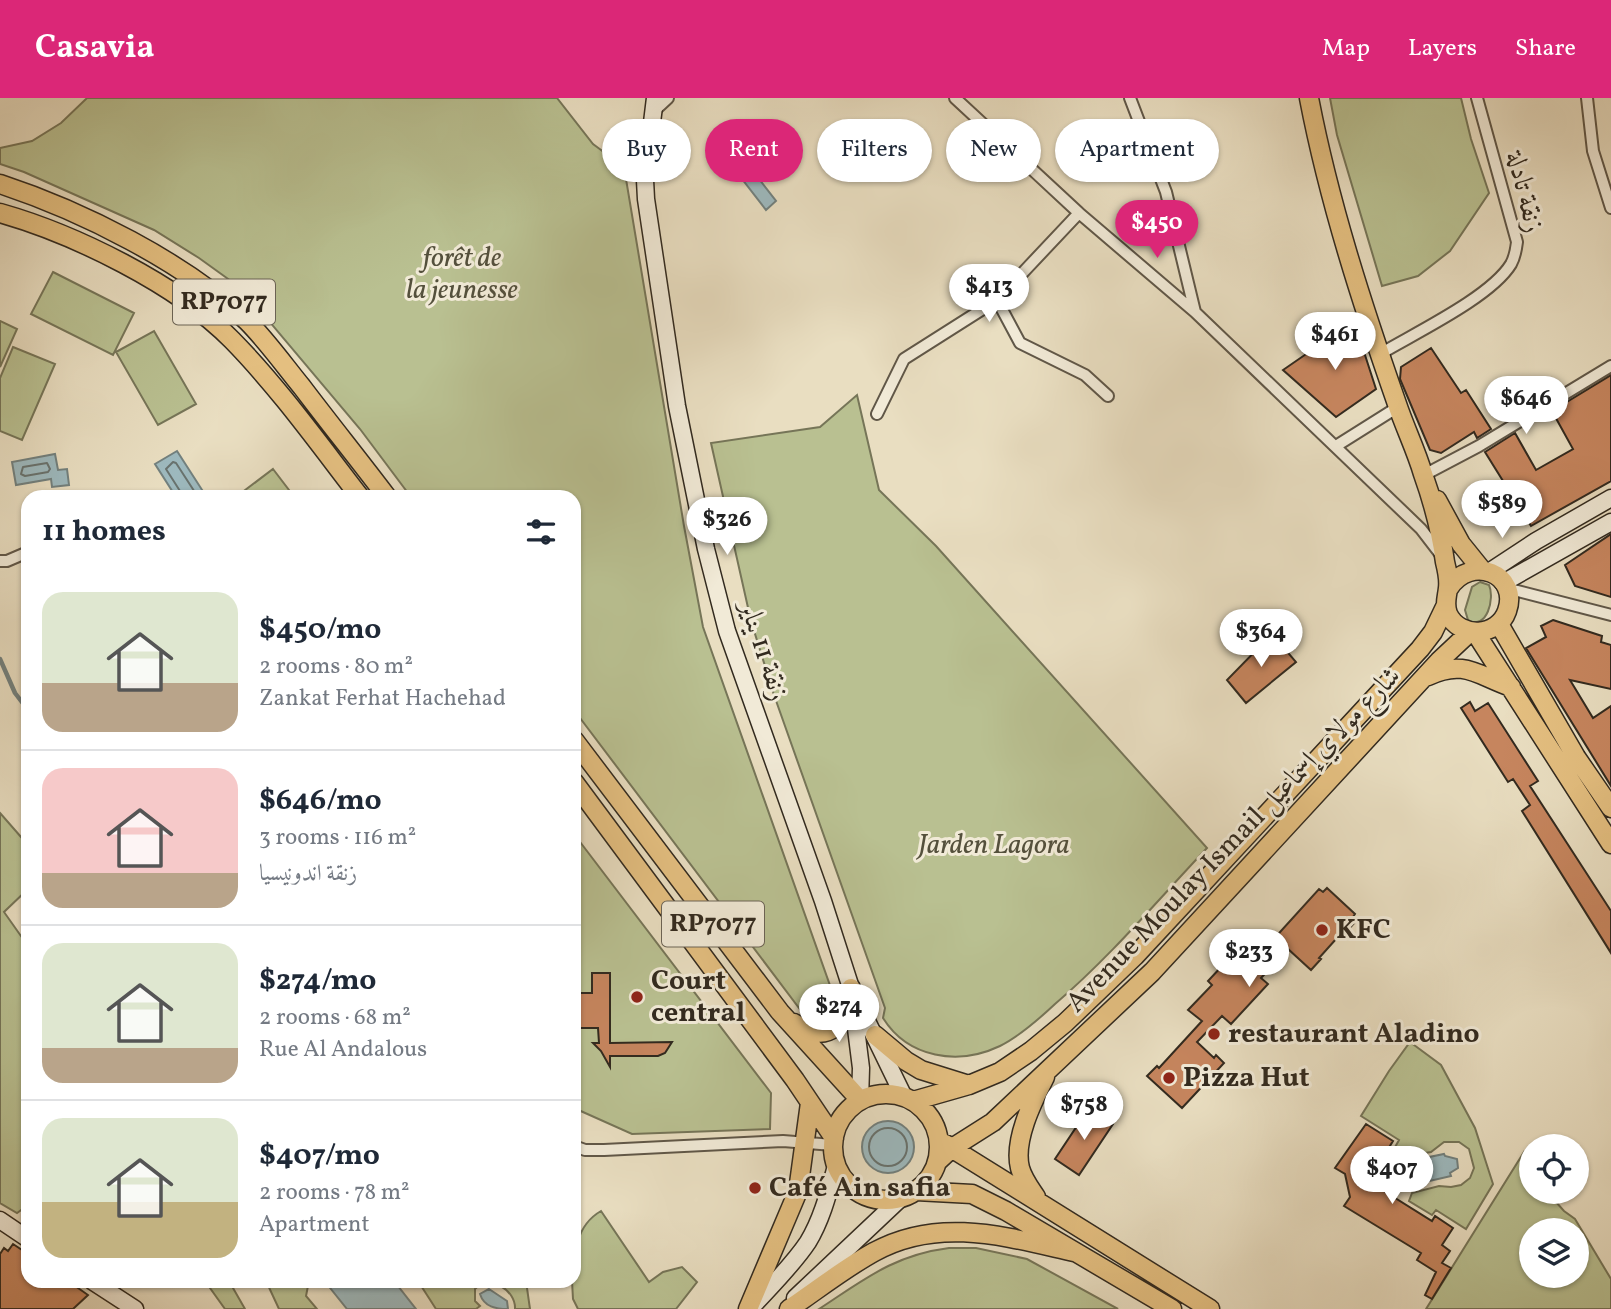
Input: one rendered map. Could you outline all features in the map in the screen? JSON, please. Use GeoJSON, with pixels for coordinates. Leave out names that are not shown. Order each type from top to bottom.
{"type":"FeatureCollection","features":[{"type":"Feature","properties":{"kind":"main road"},"geometry":{"type":"LineString","coordinates":[[1309,98],[1329,189],[1380,354],[1424,475],[1445,560],[1447,596],[1454,622],[1473,632],[1509,683],[1611,844]]}},
{"type":"Feature","properties":{"kind":"main road","name":"زنقة 11 يناير"},"geometry":{"type":"LineString","coordinates":[[654,105],[645,180],[646,199],[677,405],[706,549],[736,661],[823,901],[851,988]]}},
{"type":"Feature","properties":{"kind":"main road","name":"RP7077"},"geometry":{"type":"LineString","coordinates":[[0,184],[25,192],[107,229],[211,290],[248,323],[281,361],[382,490]]}},
{"type":"Feature","properties":{"kind":"main road","name":"RP7077"},"geometry":{"type":"LineString","coordinates":[[0,213],[87,246],[140,273],[193,308],[230,337],[263,373],[355,490]]}},
{"type":"Feature","properties":{"kind":"main road"},"geometry":{"type":"LineString","coordinates":[[1424,475],[1461,544],[1508,595],[1507,610],[1499,624],[1484,632],[1473,632]]}},
{"type":"Feature","properties":{"kind":"main road"},"geometry":{"type":"LineString","coordinates":[[1495,578],[1524,548],[1611,498]]}},
{"type":"Feature","properties":{"kind":"main road"},"geometry":{"type":"LineString","coordinates":[[1447,596],[1461,574],[1475,569],[1495,578],[1545,558],[1611,522]]}},
{"type":"Feature","properties":{"kind":"main road","name":"Avenue Moulay Ismail شارع مولاي إسماعيل"},"geometry":{"type":"LineString","coordinates":[[909,1099],[969,1085],[1000,1072],[1065,1023],[1135,956],[1420,649],[1433,632],[1447,596]]}},
{"type":"Feature","properties":{"kind":"main road"},"geometry":{"type":"LineString","coordinates":[[1499,624],[1576,757],[1611,808]]}},
{"type":"Feature","properties":{"kind":"main road","name":"Avenue Moulay Ismail شارع مولاي إسماعيل"},"geometry":{"type":"LineString","coordinates":[[946,1144],[993,1122],[1152,972],[1425,678],[1473,632]]}},
{"type":"Feature","properties":{"kind":"main road"},"geometry":{"type":"LineString","coordinates":[[1425,678],[1446,668],[1456,667],[1509,683]]}},
{"type":"Feature","properties":{"kind":"main road","name":"RP7077"},"geometry":{"type":"LineString","coordinates":[[581,749],[780,1012],[860,1100]]}},
{"type":"Feature","properties":{"kind":"main road","name":"RP7077"},"geometry":{"type":"LineString","coordinates":[[581,791],[795,1080],[834,1142],[836,1166]]}},
{"type":"Feature","properties":{"kind":"main road"},"geometry":{"type":"LineString","coordinates":[[780,1012],[810,1031],[829,1030],[844,1017],[851,988]]}},
{"type":"Feature","properties":{"kind":"main road"},"geometry":{"type":"LineString","coordinates":[[851,988],[909,1099],[930,1118],[946,1144],[1210,1309]]}},
{"type":"Feature","properties":{"kind":"main road"},"geometry":{"type":"LineString","coordinates":[[851,988],[861,1068],[860,1100]]}},
{"type":"Feature","properties":{"kind":"main road"},"geometry":{"type":"LineString","coordinates":[[875,1035],[921,1070],[969,1085]]}},
{"type":"Feature","properties":{"kind":"main road"},"geometry":{"type":"LineString","coordinates":[[1040,1203],[1023,1178],[1018,1156],[1029,1110],[1051,1066]]}},
{"type":"Feature","properties":{"kind":"main road"},"geometry":{"type":"LineString","coordinates":[[834,1142],[840,1121],[860,1100],[877,1095],[909,1099]]}},
{"type":"Feature","properties":{"kind":"main road"},"geometry":{"type":"LineString","coordinates":[[749,1309],[790,1214],[797,1191],[810,1103]]}},
{"type":"Feature","properties":{"kind":"main road"},"geometry":{"type":"LineString","coordinates":[[783,1309],[908,1195],[926,1183],[946,1144]]}},
{"type":"Feature","properties":{"kind":"main road"},"geometry":{"type":"LineString","coordinates":[[749,1309],[808,1241],[819,1220],[836,1166]]}},
{"type":"Feature","properties":{"kind":"main road"},"geometry":{"type":"LineString","coordinates":[[836,1166],[855,1190],[869,1198],[885,1200],[908,1195],[972,1194],[1006,1211],[1172,1309]]}},
{"type":"Feature","properties":{"kind":"main road"},"geometry":{"type":"LineString","coordinates":[[0,1220],[21,1234]]}},
{"type":"Feature","properties":{"kind":"main road"},"geometry":{"type":"LineString","coordinates":[[789,1309],[874,1252],[924,1235],[969,1231],[995,1234],[1074,1252]]}},
{"type":"Feature","properties":{"kind":"main road"},"geometry":{"type":"LineString","coordinates":[[103,1288],[135,1309]]}},
{"type":"Feature","properties":{"kind":"street"},"geometry":{"type":"LineString","coordinates":[[654,105],[668,98]]}},
{"type":"Feature","properties":{"kind":"street"},"geometry":{"type":"LineString","coordinates":[[955,98],[1079,213],[1195,312],[1421,529],[1445,560]]}},
{"type":"Feature","properties":{"kind":"street"},"geometry":{"type":"LineString","coordinates":[[1130,98],[1166,192],[1195,312]]}},
{"type":"Feature","properties":{"kind":"street","name":"زنقة تادلة"},"geometry":{"type":"LineString","coordinates":[[1380,354],[1480,295],[1503,274],[1516,253],[1517,242],[1477,98]]}},
{"type":"Feature","properties":{"kind":"street"},"geometry":{"type":"LineString","coordinates":[[1587,98],[1593,151],[1611,208]]}},
{"type":"Feature","properties":{"kind":"street"},"geometry":{"type":"LineString","coordinates":[[877,414],[904,359],[997,299],[1079,213]]}},
{"type":"Feature","properties":{"kind":"street"},"geometry":{"type":"LineString","coordinates":[[997,299],[1020,343],[1085,375],[1108,396]]}},
{"type":"Feature","properties":{"kind":"street"},"geometry":{"type":"LineString","coordinates":[[1424,475],[1479,446],[1611,366]]}},
{"type":"Feature","properties":{"kind":"street"},"geometry":{"type":"LineString","coordinates":[[1336,446],[1398,407]]}},
{"type":"Feature","properties":{"kind":"street"},"geometry":{"type":"LineString","coordinates":[[0,561],[8,561],[21,555]]}},
{"type":"Feature","properties":{"kind":"street"},"geometry":{"type":"LineString","coordinates":[[1495,578],[1611,615]]}},
{"type":"Feature","properties":{"kind":"street"},"geometry":{"type":"LineString","coordinates":[[581,1149],[604,1150],[783,1141],[834,1142]]}},
{"type":"Feature","properties":{"kind":"green space","name":"forêt de la jeunesse"},"geometry":{"type":"Polygon","coordinates":[[[87,98],[557,98],[593,144],[602,151],[602,182],[627,182],[703,627],[833,994],[827,1010],[819,1015],[802,1012],[581,719],[581,490],[406,490],[360,429],[242,289],[154,230],[24,172],[0,164],[0,148],[32,141],[61,123],[87,98]]]}},
{"type":"Feature","properties":{"kind":"green space"},"geometry":{"type":"Polygon","coordinates":[[[1330,98],[1461,98],[1489,193],[1450,251],[1418,276],[1382,286],[1337,135],[1330,98]]]}},
{"type":"Feature","properties":{"kind":"green space"},"geometry":{"type":"Polygon","coordinates":[[[53,272],[134,313],[113,355],[31,314],[53,272]]]}},
{"type":"Feature","properties":{"kind":"green space"},"geometry":{"type":"Polygon","coordinates":[[[0,321],[17,329],[0,367],[0,321]]]}},
{"type":"Feature","properties":{"kind":"green space"},"geometry":{"type":"Polygon","coordinates":[[[154,331],[196,404],[158,425],[116,352],[154,331]]]}},
{"type":"Feature","properties":{"kind":"green space"},"geometry":{"type":"Polygon","coordinates":[[[13,347],[55,364],[22,440],[0,431],[0,378],[13,347]]]}},
{"type":"Feature","properties":{"kind":"green space","name":"Jarden Lagora"},"geometry":{"type":"Polygon","coordinates":[[[857,395],[879,490],[936,546],[1207,848],[1114,948],[1036,1021],[1000,1046],[968,1056],[935,1054],[920,1050],[893,1032],[883,1018],[885,1008],[774,695],[751,621],[711,443],[820,427],[857,395]]]}},
{"type":"Feature","properties":{"kind":"green space"},"geometry":{"type":"Polygon","coordinates":[[[273,469],[289,490],[245,490],[273,469]]]}},
{"type":"Feature","properties":{"kind":"green space"},"geometry":{"type":"Polygon","coordinates":[[[1480,582],[1489,585],[1490,605],[1485,617],[1475,622],[1468,620],[1465,610],[1472,587],[1480,582]]]}},
{"type":"Feature","properties":{"kind":"green space"},"geometry":{"type":"Polygon","coordinates":[[[0,813],[21,837],[21,896],[4,912],[21,936],[21,1210],[17,1213],[0,1203],[0,813]]]}},
{"type":"Feature","properties":{"kind":"green space"},"geometry":{"type":"Polygon","coordinates":[[[581,843],[771,1093],[770,1129],[632,1134],[581,1111],[581,843]]]}},
{"type":"Feature","properties":{"kind":"green space"},"geometry":{"type":"Polygon","coordinates":[[[1410,1042],[1441,1065],[1475,1128],[1493,1184],[1466,1229],[1436,1210],[1432,1215],[1409,1201],[1412,1193],[1439,1186],[1461,1185],[1470,1178],[1474,1168],[1469,1149],[1459,1142],[1444,1142],[1431,1152],[1413,1155],[1403,1170],[1392,1164],[1394,1161],[1389,1158],[1399,1140],[1361,1116],[1410,1042]]]}},
{"type":"Feature","properties":{"kind":"green space"},"geometry":{"type":"Polygon","coordinates":[[[1519,1160],[1519,1204],[1558,1204],[1574,1218],[1519,1218],[1519,1288],[1589,1288],[1589,1242],[1611,1279],[1611,1309],[1426,1309],[1519,1160]]]}},
{"type":"Feature","properties":{"kind":"green space"},"geometry":{"type":"Polygon","coordinates":[[[601,1211],[649,1282],[663,1272],[682,1267],[697,1282],[676,1309],[578,1309],[573,1299],[572,1288],[581,1288],[581,1233],[592,1217],[601,1211]]]}},
{"type":"Feature","properties":{"kind":"green space"},"geometry":{"type":"Polygon","coordinates":[[[949,1248],[976,1248],[1027,1259],[1118,1309],[819,1309],[896,1262],[949,1248]]]}},
{"type":"Feature","properties":{"kind":"green space"},"geometry":{"type":"Polygon","coordinates":[[[210,1288],[233,1288],[245,1309],[225,1309],[210,1288]]]}},
{"type":"Feature","properties":{"kind":"green space"},"geometry":{"type":"Polygon","coordinates":[[[269,1288],[308,1288],[306,1296],[317,1309],[279,1309],[269,1288]]]}},
{"type":"Feature","properties":{"kind":"green space"},"geometry":{"type":"Polygon","coordinates":[[[422,1288],[476,1288],[475,1301],[480,1306],[476,1309],[436,1309],[422,1288]]]}},
{"type":"Feature","properties":{"kind":"green space"},"geometry":{"type":"Polygon","coordinates":[[[504,1288],[527,1288],[530,1309],[515,1309],[504,1288]]]}},
{"type":"Feature","properties":{"kind":"water"},"geometry":{"type":"Polygon","coordinates":[[[744,182],[761,182],[776,201],[766,210],[744,182]]]}},
{"type":"Feature","properties":{"kind":"water"},"geometry":{"type":"Polygon","coordinates":[[[177,451],[202,490],[172,490],[155,464],[177,451]]]}},
{"type":"Feature","properties":{"kind":"water"},"geometry":{"type":"Polygon","coordinates":[[[55,454],[58,470],[67,469],[69,485],[52,487],[51,479],[16,485],[12,462],[55,454]]]}},
{"type":"Feature","properties":{"kind":"water"},"geometry":{"type":"Polygon","coordinates":[[[888,1121],[907,1128],[914,1147],[907,1166],[888,1173],[869,1166],[862,1147],[869,1128],[888,1121]]]}},
{"type":"Feature","properties":{"kind":"water"},"geometry":{"type":"Polygon","coordinates":[[[1444,1154],[1457,1159],[1458,1168],[1450,1173],[1451,1176],[1421,1183],[1408,1174],[1415,1160],[1444,1154]]]}},
{"type":"Feature","properties":{"kind":"water"},"geometry":{"type":"Polygon","coordinates":[[[330,1288],[400,1288],[416,1309],[347,1309],[330,1288]]]}},
{"type":"Feature","properties":{"kind":"water"},"geometry":{"type":"Polygon","coordinates":[[[489,1289],[507,1301],[508,1309],[495,1308],[484,1302],[480,1294],[489,1289]]]}},
{"type":"Feature","properties":{"kind":"building"},"geometry":{"type":"Polygon","coordinates":[[[1354,321],[1376,389],[1336,417],[1283,370],[1354,321]]]}},
{"type":"Feature","properties":{"kind":"building"},"geometry":{"type":"Polygon","coordinates":[[[1431,348],[1461,393],[1466,390],[1491,429],[1477,438],[1474,432],[1441,453],[1430,450],[1400,379],[1401,367],[1431,348]]]}},
{"type":"Feature","properties":{"kind":"building"},"geometry":{"type":"Polygon","coordinates":[[[1611,375],[1611,481],[1531,526],[1485,452],[1515,433],[1536,470],[1573,449],[1552,411],[1611,375]]]}},
{"type":"Feature","properties":{"kind":"building"},"geometry":{"type":"Polygon","coordinates":[[[1611,534],[1611,597],[1575,586],[1565,565],[1611,534]]]}},
{"type":"Feature","properties":{"kind":"building"},"geometry":{"type":"Polygon","coordinates":[[[1553,620],[1602,636],[1601,642],[1611,645],[1611,689],[1570,680],[1593,718],[1611,706],[1611,786],[1526,648],[1546,637],[1541,626],[1553,620]]]}},
{"type":"Feature","properties":{"kind":"building"},"geometry":{"type":"Polygon","coordinates":[[[1272,634],[1296,662],[1246,703],[1227,680],[1272,634]]]}},
{"type":"Feature","properties":{"kind":"building"},"geometry":{"type":"Polygon","coordinates":[[[1470,702],[1475,711],[1488,703],[1538,781],[1530,786],[1611,911],[1611,953],[1522,811],[1530,805],[1513,779],[1508,782],[1461,708],[1470,702]]]}},
{"type":"Feature","properties":{"kind":"building"},"geometry":{"type":"Polygon","coordinates":[[[1327,888],[1355,914],[1353,917],[1357,920],[1347,931],[1345,929],[1311,970],[1288,949],[1261,978],[1268,984],[1231,1024],[1222,1016],[1197,1042],[1214,1058],[1216,1055],[1224,1063],[1182,1108],[1147,1076],[1157,1066],[1159,1068],[1202,1021],[1188,1010],[1212,985],[1208,981],[1222,966],[1228,972],[1260,937],[1265,942],[1268,939],[1271,942],[1319,889],[1323,892],[1327,888]]]}},
{"type":"Feature","properties":{"kind":"building"},"geometry":{"type":"Polygon","coordinates":[[[592,973],[610,973],[610,1043],[672,1042],[665,1053],[658,1056],[610,1056],[610,1067],[593,1043],[599,1043],[598,1028],[581,1028],[581,993],[592,993],[592,973]]]}},
{"type":"Feature","properties":{"kind":"building"},"geometry":{"type":"Polygon","coordinates":[[[1089,1108],[1113,1124],[1079,1175],[1055,1159],[1089,1108]]]}},
{"type":"Feature","properties":{"kind":"building"},"geometry":{"type":"Polygon","coordinates":[[[1366,1124],[1393,1141],[1368,1181],[1432,1221],[1435,1216],[1453,1228],[1442,1245],[1450,1251],[1442,1263],[1451,1268],[1432,1299],[1425,1295],[1436,1272],[1417,1260],[1421,1253],[1344,1206],[1350,1197],[1345,1174],[1335,1168],[1366,1124]]]}},
{"type":"Feature","properties":{"kind":"building"},"geometry":{"type":"Polygon","coordinates":[[[13,1244],[21,1249],[21,1288],[78,1288],[88,1295],[73,1309],[0,1309],[0,1254],[4,1248],[8,1251],[13,1244]]]}},
{"type":"Feature","properties":{"kind":"waterway"},"geometry":{"type":"LineString","coordinates":[[0,659],[21,701]]}},
{"type":"Feature","properties":{"kind":"place","name":"KFC"},"geometry":{"type":"Point","coordinates":[1322,930]}},
{"type":"Feature","properties":{"kind":"place","name":"Court central"},"geometry":{"type":"Point","coordinates":[637,997]}},
{"type":"Feature","properties":{"kind":"place","name":"restaurant Aladino"},"geometry":{"type":"Point","coordinates":[1214,1034]}},
{"type":"Feature","properties":{"kind":"place","name":"Pizza Hut"},"geometry":{"type":"Point","coordinates":[1169,1078]}},
{"type":"Feature","properties":{"kind":"place","name":"Café Ain safia"},"geometry":{"type":"Point","coordinates":[755,1188]}}]}
